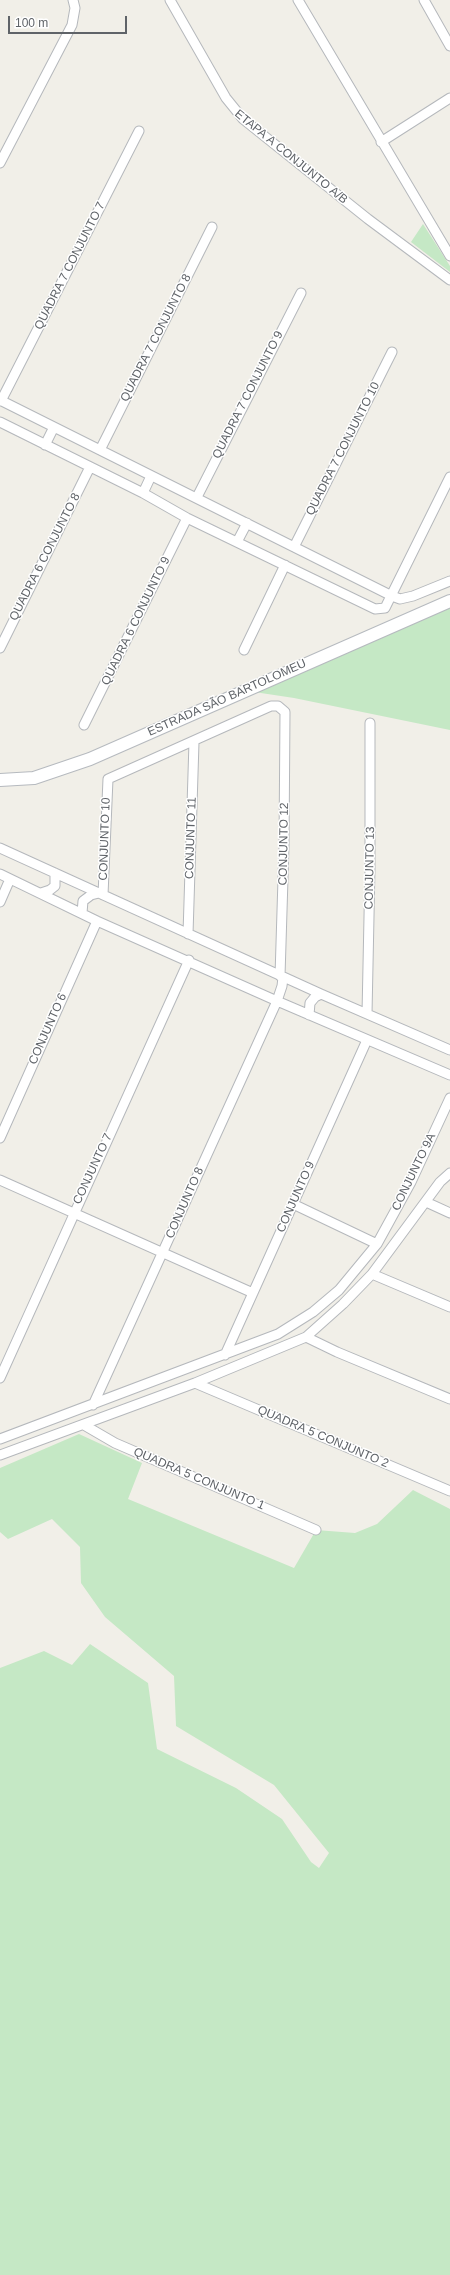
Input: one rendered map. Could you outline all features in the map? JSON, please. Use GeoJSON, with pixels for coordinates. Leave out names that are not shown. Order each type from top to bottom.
{"type":"FeatureCollection","features":[{"type":"Feature","properties":{"kind":"street"},"geometry":{"type":"LineString","coordinates":[[0,163],[72,25],[75,8],[73,0]]}},
{"type":"Feature","properties":{"kind":"street","name":"ETAPA A CONJUNTO A/B"},"geometry":{"type":"LineString","coordinates":[[170,0],[226,98],[243,119],[368,219],[450,280]]}},
{"type":"Feature","properties":{"kind":"street"},"geometry":{"type":"LineString","coordinates":[[298,0],[450,256]]}},
{"type":"Feature","properties":{"kind":"street"},"geometry":{"type":"LineString","coordinates":[[424,0],[450,46]]}},
{"type":"Feature","properties":{"kind":"street"},"geometry":{"type":"LineString","coordinates":[[381,142],[450,98]]}},
{"type":"Feature","properties":{"kind":"street","name":"QUADRA 7 CONJUNTO 7"},"geometry":{"type":"LineString","coordinates":[[1,400],[139,131]]}},
{"type":"Feature","properties":{"kind":"street","name":"QUADRA 7 CONJUNTO 8"},"geometry":{"type":"LineString","coordinates":[[100,450],[212,227]]}},
{"type":"Feature","properties":{"kind":"street","name":"QUADRA 7 CONJUNTO 9"},"geometry":{"type":"LineString","coordinates":[[197,497],[301,293]]}},
{"type":"Feature","properties":{"kind":"street","name":"QUADRA 7 CONJUNTO 10"},"geometry":{"type":"LineString","coordinates":[[294,547],[392,352]]}},
{"type":"Feature","properties":{"kind":"street"},"geometry":{"type":"LineString","coordinates":[[1,400],[392,596],[400,599],[413,596],[450,580]]}},
{"type":"Feature","properties":{"kind":"street"},"geometry":{"type":"LineString","coordinates":[[0,422],[143,493],[187,518],[375,609],[385,608],[392,596],[450,477]]}},
{"type":"Feature","properties":{"kind":"street"},"geometry":{"type":"LineString","coordinates":[[45,445],[54,427]]}},
{"type":"Feature","properties":{"kind":"street","name":"QUADRA 6 CONJUNTO 8"},"geometry":{"type":"LineString","coordinates":[[0,648],[90,467]]}},
{"type":"Feature","properties":{"kind":"street"},"geometry":{"type":"LineString","coordinates":[[143,493],[152,476]]}},
{"type":"Feature","properties":{"kind":"street","name":"QUADRA 6 CONJUNTO 9"},"geometry":{"type":"LineString","coordinates":[[84,725],[187,518]]}},
{"type":"Feature","properties":{"kind":"street"},"geometry":{"type":"LineString","coordinates":[[237,542],[247,523]]}},
{"type":"Feature","properties":{"kind":"street"},"geometry":{"type":"LineString","coordinates":[[244,650],[285,565]]}},
{"type":"Feature","properties":{"kind":"street","name":"ESTRADA SÃO BARTOLOMEU"},"geometry":{"type":"LineString","coordinates":[[0,780],[34,778],[90,759],[450,601]]}},
{"type":"Feature","properties":{"kind":"street","name":"CONJUNTO 12"},"geometry":{"type":"LineString","coordinates":[[194,742],[271,706],[278,706],[285,712],[282,986],[276,1001]]}},
{"type":"Feature","properties":{"kind":"street","name":"CONJUNTO 13"},"geometry":{"type":"LineString","coordinates":[[367,1014],[370,723]]}},
{"type":"Feature","properties":{"kind":"street","name":"CONJUNTO 10"},"geometry":{"type":"LineString","coordinates":[[101,894],[106,784],[108,779],[194,742]]}},
{"type":"Feature","properties":{"kind":"street","name":"CONJUNTO 11"},"geometry":{"type":"LineString","coordinates":[[188,934],[194,742]]}},
{"type":"Feature","properties":{"kind":"street"},"geometry":{"type":"LineString","coordinates":[[0,848],[321,994],[450,1050]]}},
{"type":"Feature","properties":{"kind":"street"},"geometry":{"type":"LineString","coordinates":[[41,893],[50,890],[55,886],[55,873]]}},
{"type":"Feature","properties":{"kind":"street"},"geometry":{"type":"LineString","coordinates":[[0,874],[97,921],[189,960],[276,1001],[450,1075]]}},
{"type":"Feature","properties":{"kind":"street"},"geometry":{"type":"LineString","coordinates":[[0,902],[10,879]]}},
{"type":"Feature","properties":{"kind":"street"},"geometry":{"type":"LineString","coordinates":[[82,913],[83,901],[91,895],[101,894]]}},
{"type":"Feature","properties":{"kind":"street","name":"CONJUNTO 6"},"geometry":{"type":"LineString","coordinates":[[0,1138],[97,921]]}},
{"type":"Feature","properties":{"kind":"street","name":"CONJUNTO 7"},"geometry":{"type":"LineString","coordinates":[[0,1378],[73,1213],[189,960]]}},
{"type":"Feature","properties":{"kind":"street"},"geometry":{"type":"LineString","coordinates":[[309,1015],[310,1003],[315,997],[321,994]]}},
{"type":"Feature","properties":{"kind":"street","name":"CONJUNTO 8"},"geometry":{"type":"LineString","coordinates":[[93,1405],[276,1001]]}},
{"type":"Feature","properties":{"kind":"street","name":"CONJUNTO 9"},"geometry":{"type":"LineString","coordinates":[[225,1355],[367,1040]]}},
{"type":"Feature","properties":{"kind":"street","name":"CONJUNTO 9A"},"geometry":{"type":"LineString","coordinates":[[0,1439],[278,1334],[313,1312],[339,1290],[377,1244],[411,1182],[450,1098]]}},
{"type":"Feature","properties":{"kind":"street"},"geometry":{"type":"LineString","coordinates":[[0,1455],[84,1426],[196,1383],[306,1337],[343,1304],[372,1274],[426,1202],[450,1173]]}},
{"type":"Feature","properties":{"kind":"street"},"geometry":{"type":"LineString","coordinates":[[0,1180],[253,1293]]}},
{"type":"Feature","properties":{"kind":"street"},"geometry":{"type":"LineString","coordinates":[[426,1202],[450,1213]]}},
{"type":"Feature","properties":{"kind":"street"},"geometry":{"type":"LineString","coordinates":[[293,1204],[377,1244]]}},
{"type":"Feature","properties":{"kind":"street"},"geometry":{"type":"LineString","coordinates":[[372,1274],[450,1307]]}},
{"type":"Feature","properties":{"kind":"street"},"geometry":{"type":"LineString","coordinates":[[306,1337],[337,1352],[450,1399]]}},
{"type":"Feature","properties":{"kind":"street","name":"QUADRA 5 CONJUNTO 2"},"geometry":{"type":"LineString","coordinates":[[196,1383],[450,1491]]}},
{"type":"Feature","properties":{"kind":"street","name":"QUADRA 5 CONJUNTO 1"},"geometry":{"type":"LineString","coordinates":[[84,1426],[115,1443],[316,1530]]}},
{"type":"Feature","properties":{"kind":"green space"},"geometry":{"type":"Polygon","coordinates":[[[423,224],[450,266],[450,272],[411,242],[423,224]]]}},
{"type":"Feature","properties":{"kind":"green space"},"geometry":{"type":"Polygon","coordinates":[[[450,600],[450,730],[294,698],[241,690],[450,600]]]}},
{"type":"Feature","properties":{"kind":"green space"},"geometry":{"type":"Polygon","coordinates":[[[79,1434],[142,1463],[128,1499],[294,1568],[316,1530],[355,1533],[377,1524],[413,1490],[450,1509],[450,2275],[0,2275],[0,1668],[44,1651],[72,1665],[90,1644],[148,1683],[157,1749],[236,1788],[282,1819],[311,1862],[319,1868],[329,1853],[274,1785],[176,1726],[174,1676],[105,1617],[81,1583],[80,1547],[52,1519],[8,1539],[0,1532],[0,1468],[79,1434]]]}}]}
